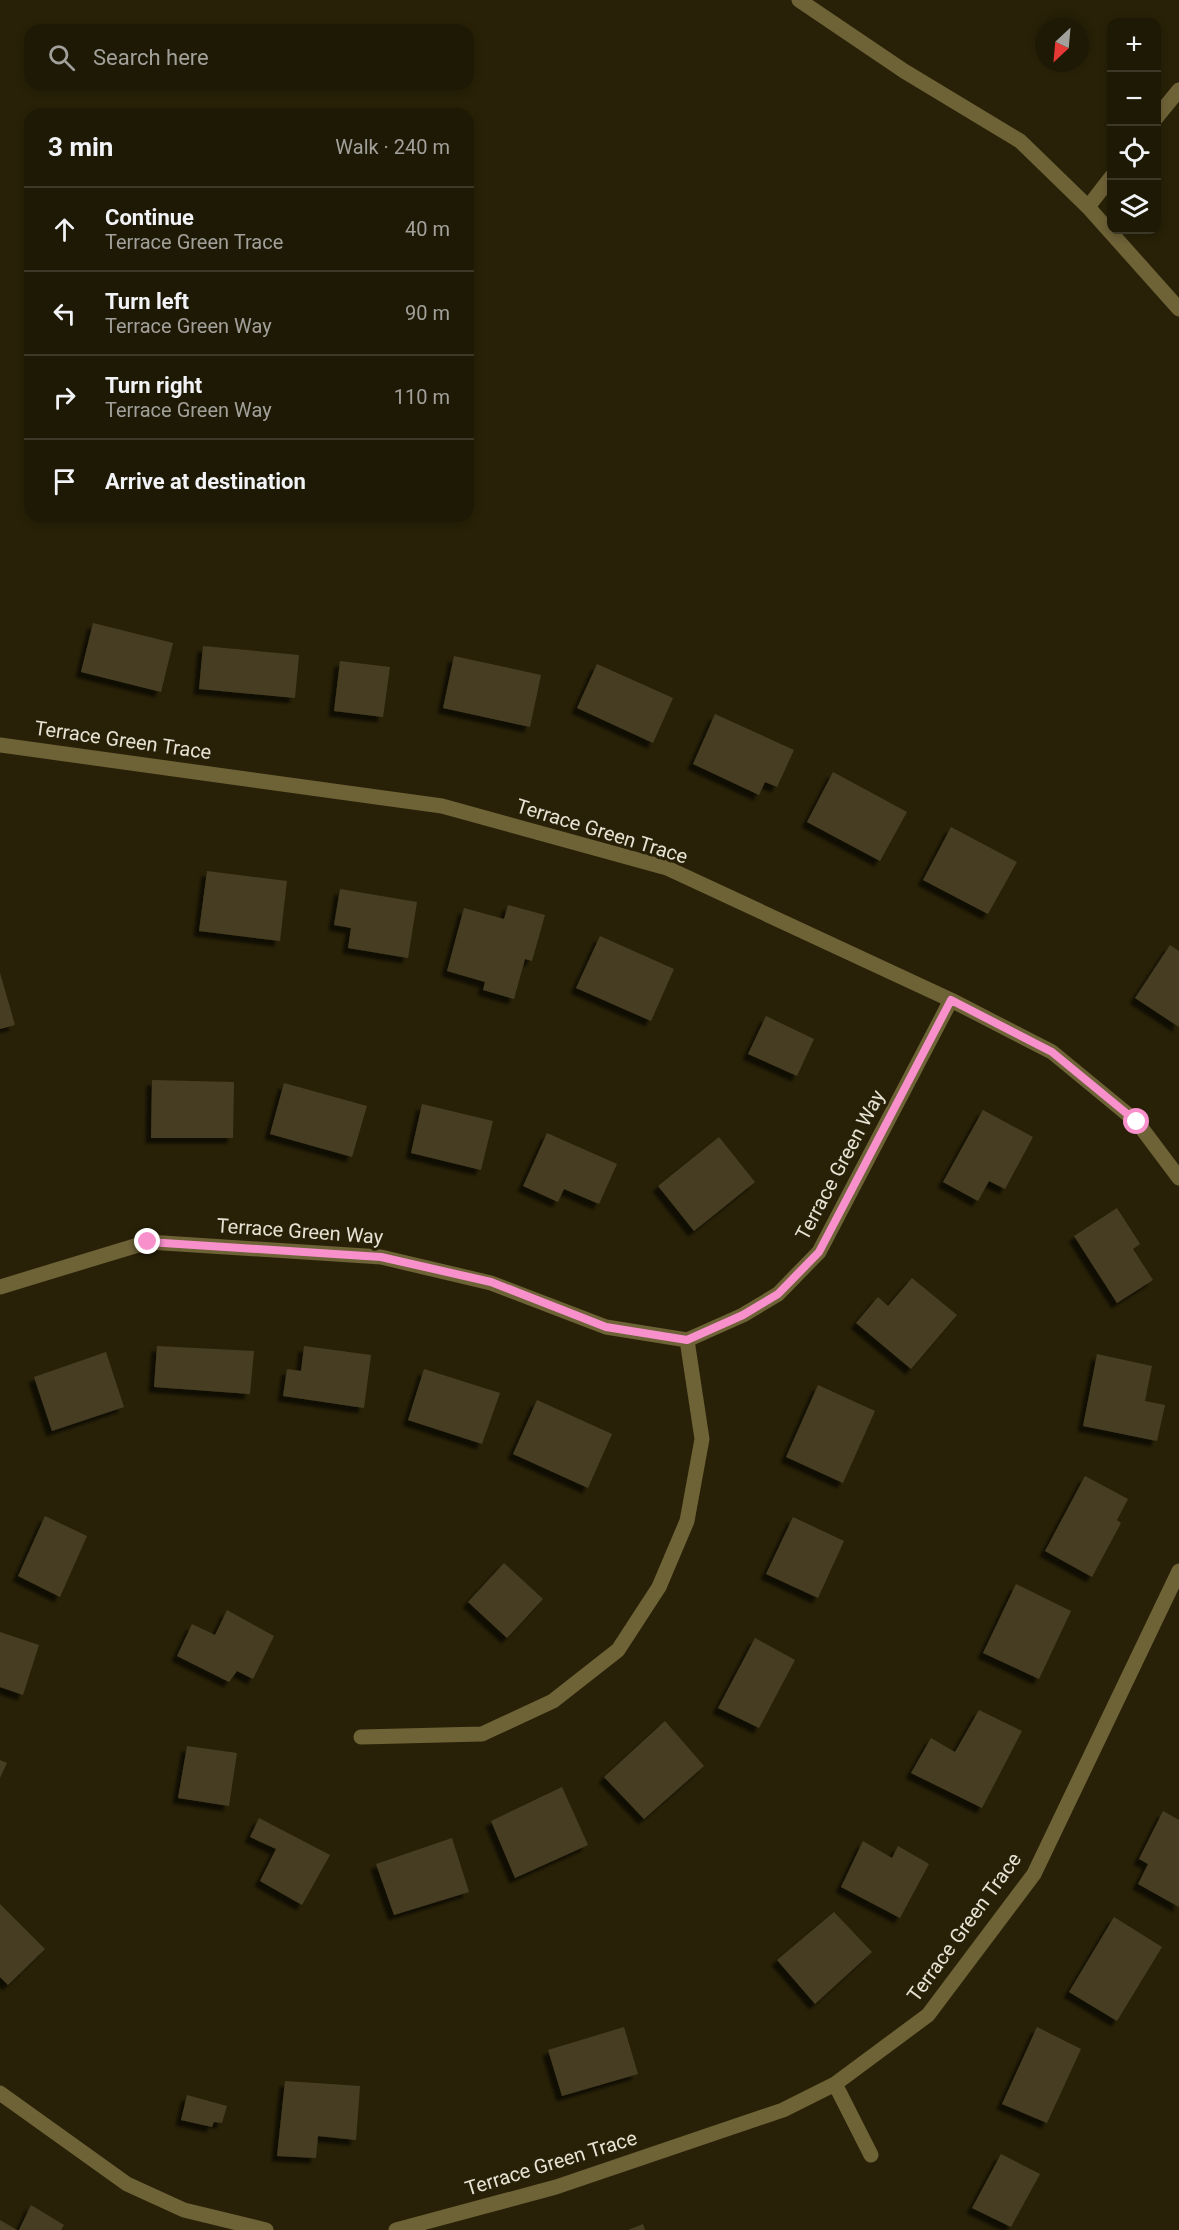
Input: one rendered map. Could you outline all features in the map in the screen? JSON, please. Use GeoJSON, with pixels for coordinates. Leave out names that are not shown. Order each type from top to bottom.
{"type":"FeatureCollection","features":[{"type":"Feature","properties":{"kind":"street"},"geometry":{"type":"LineString","coordinates":[[799,0],[904,71],[1020,141],[1088,207],[1179,309]]}},
{"type":"Feature","properties":{"kind":"street"},"geometry":{"type":"LineString","coordinates":[[1161,112],[1179,90]]}},
{"type":"Feature","properties":{"kind":"street"},"geometry":{"type":"LineString","coordinates":[[1088,207],[1109,180]]}},
{"type":"Feature","properties":{"kind":"street","name":"Terrace Green Trace"},"geometry":{"type":"LineString","coordinates":[[0,745],[442,806],[668,868],[951,1000],[1052,1052],[1137,1122],[1179,1178]]}},
{"type":"Feature","properties":{"kind":"street","name":"Terrace Green Way"},"geometry":{"type":"LineString","coordinates":[[0,1287],[148,1242],[381,1257],[491,1282],[606,1327],[687,1340],[743,1315],[778,1294],[819,1252],[951,1000]]}},
{"type":"Feature","properties":{"kind":"street"},"geometry":{"type":"LineString","coordinates":[[360,1737],[482,1734],[553,1701],[618,1650],[659,1587],[687,1521],[702,1439],[687,1340]]}},
{"type":"Feature","properties":{"kind":"street","name":"Terrace Green Trace"},"geometry":{"type":"LineString","coordinates":[[396,2230],[556,2187],[783,2110],[836,2084],[928,2015],[1034,1874],[1179,1571]]}},
{"type":"Feature","properties":{"kind":"street"},"geometry":{"type":"LineString","coordinates":[[836,2084],[871,2155]]}},
{"type":"Feature","properties":{"kind":"street"},"geometry":{"type":"LineString","coordinates":[[0,2093],[127,2184],[184,2210],[266,2230]]}},
{"type":"Feature","properties":{"kind":"building"},"geometry":{"type":"Polygon","coordinates":[[[93,623],[173,643],[161,692],[81,672],[93,623]]]}},
{"type":"Feature","properties":{"kind":"building"},"geometry":{"type":"Polygon","coordinates":[[[203,646],[299,655],[295,698],[199,689],[203,646]]]}},
{"type":"Feature","properties":{"kind":"building"},"geometry":{"type":"Polygon","coordinates":[[[454,656],[541,675],[530,727],[443,708],[454,656]]]}},
{"type":"Feature","properties":{"kind":"building"},"geometry":{"type":"Polygon","coordinates":[[[340,661],[390,667],[383,717],[334,711],[340,661]]]}},
{"type":"Feature","properties":{"kind":"building"},"geometry":{"type":"Polygon","coordinates":[[[597,664],[673,698],[653,743],[577,708],[597,664]]]}},
{"type":"Feature","properties":{"kind":"building"},"geometry":{"type":"Polygon","coordinates":[[[715,714],[794,750],[777,787],[765,782],[759,795],[693,764],[715,714]]]}},
{"type":"Feature","properties":{"kind":"building"},"geometry":{"type":"Polygon","coordinates":[[[833,772],[907,812],[880,861],[807,822],[833,772]]]}},
{"type":"Feature","properties":{"kind":"building"},"geometry":{"type":"Polygon","coordinates":[[[951,827],[1017,862],[988,914],[923,880],[951,827]]]}},
{"type":"Feature","properties":{"kind":"building"},"geometry":{"type":"Polygon","coordinates":[[[207,871],[287,881],[280,941],[199,931],[207,871]]]}},
{"type":"Feature","properties":{"kind":"building"},"geometry":{"type":"Polygon","coordinates":[[[340,889],[417,902],[408,958],[348,948],[351,928],[334,925],[340,889]]]}},
{"type":"Feature","properties":{"kind":"building"},"geometry":{"type":"Polygon","coordinates":[[[508,905],[545,915],[532,961],[525,959],[514,999],[483,990],[485,982],[447,971],[464,908],[504,919],[508,905]]]}},
{"type":"Feature","properties":{"kind":"building"},"geometry":{"type":"Polygon","coordinates":[[[600,936],[674,969],[651,1021],[576,988],[600,936]]]}},
{"type":"Feature","properties":{"kind":"building"},"geometry":{"type":"Polygon","coordinates":[[[1170,945],[1179,951],[1179,1027],[1135,998],[1170,945]]]}},
{"type":"Feature","properties":{"kind":"building"},"geometry":{"type":"Polygon","coordinates":[[[0,973],[15,1025],[0,1029],[0,973]]]}},
{"type":"Feature","properties":{"kind":"building"},"geometry":{"type":"Polygon","coordinates":[[[766,1016],[814,1039],[797,1076],[748,1054],[766,1016]]]}},
{"type":"Feature","properties":{"kind":"building"},"geometry":{"type":"Polygon","coordinates":[[[152,1080],[234,1082],[233,1138],[151,1138],[152,1080]]]}},
{"type":"Feature","properties":{"kind":"building"},"geometry":{"type":"Polygon","coordinates":[[[284,1083],[367,1106],[352,1157],[270,1134],[284,1083]]]}},
{"type":"Feature","properties":{"kind":"building"},"geometry":{"type":"Polygon","coordinates":[[[422,1104],[493,1121],[481,1170],[411,1153],[422,1104]]]}},
{"type":"Feature","properties":{"kind":"building"},"geometry":{"type":"Polygon","coordinates":[[[983,1110],[1033,1137],[1005,1189],[989,1181],[978,1201],[943,1182],[983,1110]]]}},
{"type":"Feature","properties":{"kind":"building"},"geometry":{"type":"Polygon","coordinates":[[[547,1133],[617,1164],[599,1204],[564,1189],[558,1202],[523,1186],[547,1133]]]}},
{"type":"Feature","properties":{"kind":"building"},"geometry":{"type":"Polygon","coordinates":[[[719,1137],[755,1182],[694,1231],[658,1186],[719,1137]]]}},
{"type":"Feature","properties":{"kind":"building"},"geometry":{"type":"Polygon","coordinates":[[[1117,1208],[1140,1244],[1133,1249],[1153,1280],[1117,1303],[1074,1236],[1117,1208]]]}},
{"type":"Feature","properties":{"kind":"building"},"geometry":{"type":"Polygon","coordinates":[[[912,1278],[957,1315],[911,1369],[856,1323],[878,1297],[888,1306],[912,1278]]]}},
{"type":"Feature","properties":{"kind":"building"},"geometry":{"type":"Polygon","coordinates":[[[157,1346],[254,1351],[250,1394],[154,1387],[157,1346]]]}},
{"type":"Feature","properties":{"kind":"building"},"geometry":{"type":"Polygon","coordinates":[[[304,1346],[371,1355],[364,1408],[283,1396],[287,1369],[301,1371],[304,1346]]]}},
{"type":"Feature","properties":{"kind":"building"},"geometry":{"type":"Polygon","coordinates":[[[106,1352],[124,1407],[52,1431],[34,1377],[106,1352]]]}},
{"type":"Feature","properties":{"kind":"building"},"geometry":{"type":"Polygon","coordinates":[[[1097,1354],[1152,1366],[1145,1401],[1165,1405],[1157,1441],[1083,1426],[1097,1354]]]}},
{"type":"Feature","properties":{"kind":"building"},"geometry":{"type":"Polygon","coordinates":[[[424,1369],[500,1393],[482,1444],[408,1420],[424,1369]]]}},
{"type":"Feature","properties":{"kind":"building"},"geometry":{"type":"Polygon","coordinates":[[[818,1385],[875,1411],[843,1483],[786,1457],[818,1385]]]}},
{"type":"Feature","properties":{"kind":"building"},"geometry":{"type":"Polygon","coordinates":[[[537,1400],[612,1434],[588,1488],[513,1454],[537,1400]]]}},
{"type":"Feature","properties":{"kind":"building"},"geometry":{"type":"Polygon","coordinates":[[[1085,1476],[1128,1499],[1117,1520],[1121,1523],[1092,1577],[1045,1551],[1085,1476]]]}},
{"type":"Feature","properties":{"kind":"building"},"geometry":{"type":"Polygon","coordinates":[[[45,1516],[87,1536],[60,1597],[18,1576],[45,1516]]]}},
{"type":"Feature","properties":{"kind":"building"},"geometry":{"type":"Polygon","coordinates":[[[793,1517],[844,1541],[818,1598],[766,1574],[793,1517]]]}},
{"type":"Feature","properties":{"kind":"building"},"geometry":{"type":"Polygon","coordinates":[[[504,1563],[543,1599],[507,1638],[468,1602],[504,1563]]]}},
{"type":"Feature","properties":{"kind":"building"},"geometry":{"type":"Polygon","coordinates":[[[1016,1584],[1071,1611],[1039,1679],[983,1653],[1016,1584]]]}},
{"type":"Feature","properties":{"kind":"building"},"geometry":{"type":"Polygon","coordinates":[[[227,1610],[274,1636],[253,1679],[237,1671],[229,1682],[177,1656],[192,1624],[215,1635],[227,1610]]]}},
{"type":"Feature","properties":{"kind":"building"},"geometry":{"type":"Polygon","coordinates":[[[0,1632],[39,1645],[23,1695],[0,1687],[0,1632]]]}},
{"type":"Feature","properties":{"kind":"building"},"geometry":{"type":"Polygon","coordinates":[[[755,1638],[795,1660],[759,1728],[718,1708],[755,1638]]]}},
{"type":"Feature","properties":{"kind":"building"},"geometry":{"type":"Polygon","coordinates":[[[979,1710],[1022,1731],[982,1808],[911,1773],[931,1738],[955,1752],[979,1710]]]}},
{"type":"Feature","properties":{"kind":"building"},"geometry":{"type":"Polygon","coordinates":[[[665,1721],[704,1766],[644,1819],[604,1777],[665,1721]]]}},
{"type":"Feature","properties":{"kind":"building"},"geometry":{"type":"Polygon","coordinates":[[[187,1746],[237,1753],[229,1806],[178,1798],[187,1746]]]}},
{"type":"Feature","properties":{"kind":"building"},"geometry":{"type":"Polygon","coordinates":[[[0,1760],[7,1763],[0,1778],[0,1760]]]}},
{"type":"Feature","properties":{"kind":"building"},"geometry":{"type":"Polygon","coordinates":[[[562,1787],[588,1845],[515,1878],[491,1821],[562,1787]]]}},
{"type":"Feature","properties":{"kind":"building"},"geometry":{"type":"Polygon","coordinates":[[[1163,1811],[1179,1820],[1179,1907],[1138,1884],[1148,1864],[1139,1859],[1163,1811]]]}},
{"type":"Feature","properties":{"kind":"building"},"geometry":{"type":"Polygon","coordinates":[[[259,1818],[330,1855],[302,1905],[260,1881],[276,1849],[250,1837],[259,1818]]]}},
{"type":"Feature","properties":{"kind":"building"},"geometry":{"type":"Polygon","coordinates":[[[452,1838],[469,1892],[394,1915],[376,1864],[452,1838]]]}},
{"type":"Feature","properties":{"kind":"building"},"geometry":{"type":"Polygon","coordinates":[[[863,1841],[892,1858],[898,1846],[929,1864],[900,1918],[841,1887],[863,1841]]]}},
{"type":"Feature","properties":{"kind":"building"},"geometry":{"type":"Polygon","coordinates":[[[0,1904],[45,1949],[8,1985],[0,1977],[0,1904]]]}},
{"type":"Feature","properties":{"kind":"building"},"geometry":{"type":"Polygon","coordinates":[[[834,1912],[872,1952],[815,2004],[777,1960],[834,1912]]]}},
{"type":"Feature","properties":{"kind":"building"},"geometry":{"type":"Polygon","coordinates":[[[1114,1917],[1162,1947],[1117,2021],[1069,1992],[1114,1917]]]}},
{"type":"Feature","properties":{"kind":"building"},"geometry":{"type":"Polygon","coordinates":[[[624,2027],[638,2074],[562,2096],[548,2050],[624,2027]]]}},
{"type":"Feature","properties":{"kind":"building"},"geometry":{"type":"Polygon","coordinates":[[[1037,2027],[1081,2049],[1047,2123],[1002,2104],[1037,2027]]]}},
{"type":"Feature","properties":{"kind":"building"},"geometry":{"type":"Polygon","coordinates":[[[285,2081],[360,2086],[356,2140],[318,2136],[316,2158],[277,2156],[285,2081]]]}},
{"type":"Feature","properties":{"kind":"building"},"geometry":{"type":"Polygon","coordinates":[[[187,2095],[227,2106],[222,2123],[214,2122],[212,2127],[181,2120],[187,2095]]]}},
{"type":"Feature","properties":{"kind":"building"},"geometry":{"type":"Polygon","coordinates":[[[1001,2154],[1040,2174],[1011,2227],[972,2208],[1001,2154]]]}},
{"type":"Feature","properties":{"kind":"building"},"geometry":{"type":"Polygon","coordinates":[[[31,2205],[64,2225],[61,2230],[19,2230],[31,2205]]]}},
{"type":"Feature","properties":{"kind":"building"},"geometry":{"type":"Polygon","coordinates":[[[0,2220],[17,2230],[0,2230],[0,2220]]]}},
{"type":"Feature","properties":{"kind":"building"},"geometry":{"type":"Polygon","coordinates":[[[643,2224],[645,2230],[628,2230],[643,2224]]]}},
{"type":"Feature","properties":{"kind":"route"},"geometry":{"type":"LineString","coordinates":[[148,1242],[381,1257],[491,1282],[606,1327],[687,1340],[743,1315],[778,1294],[819,1252],[951,1000],[1052,1052],[1137,1122]]}}]}
